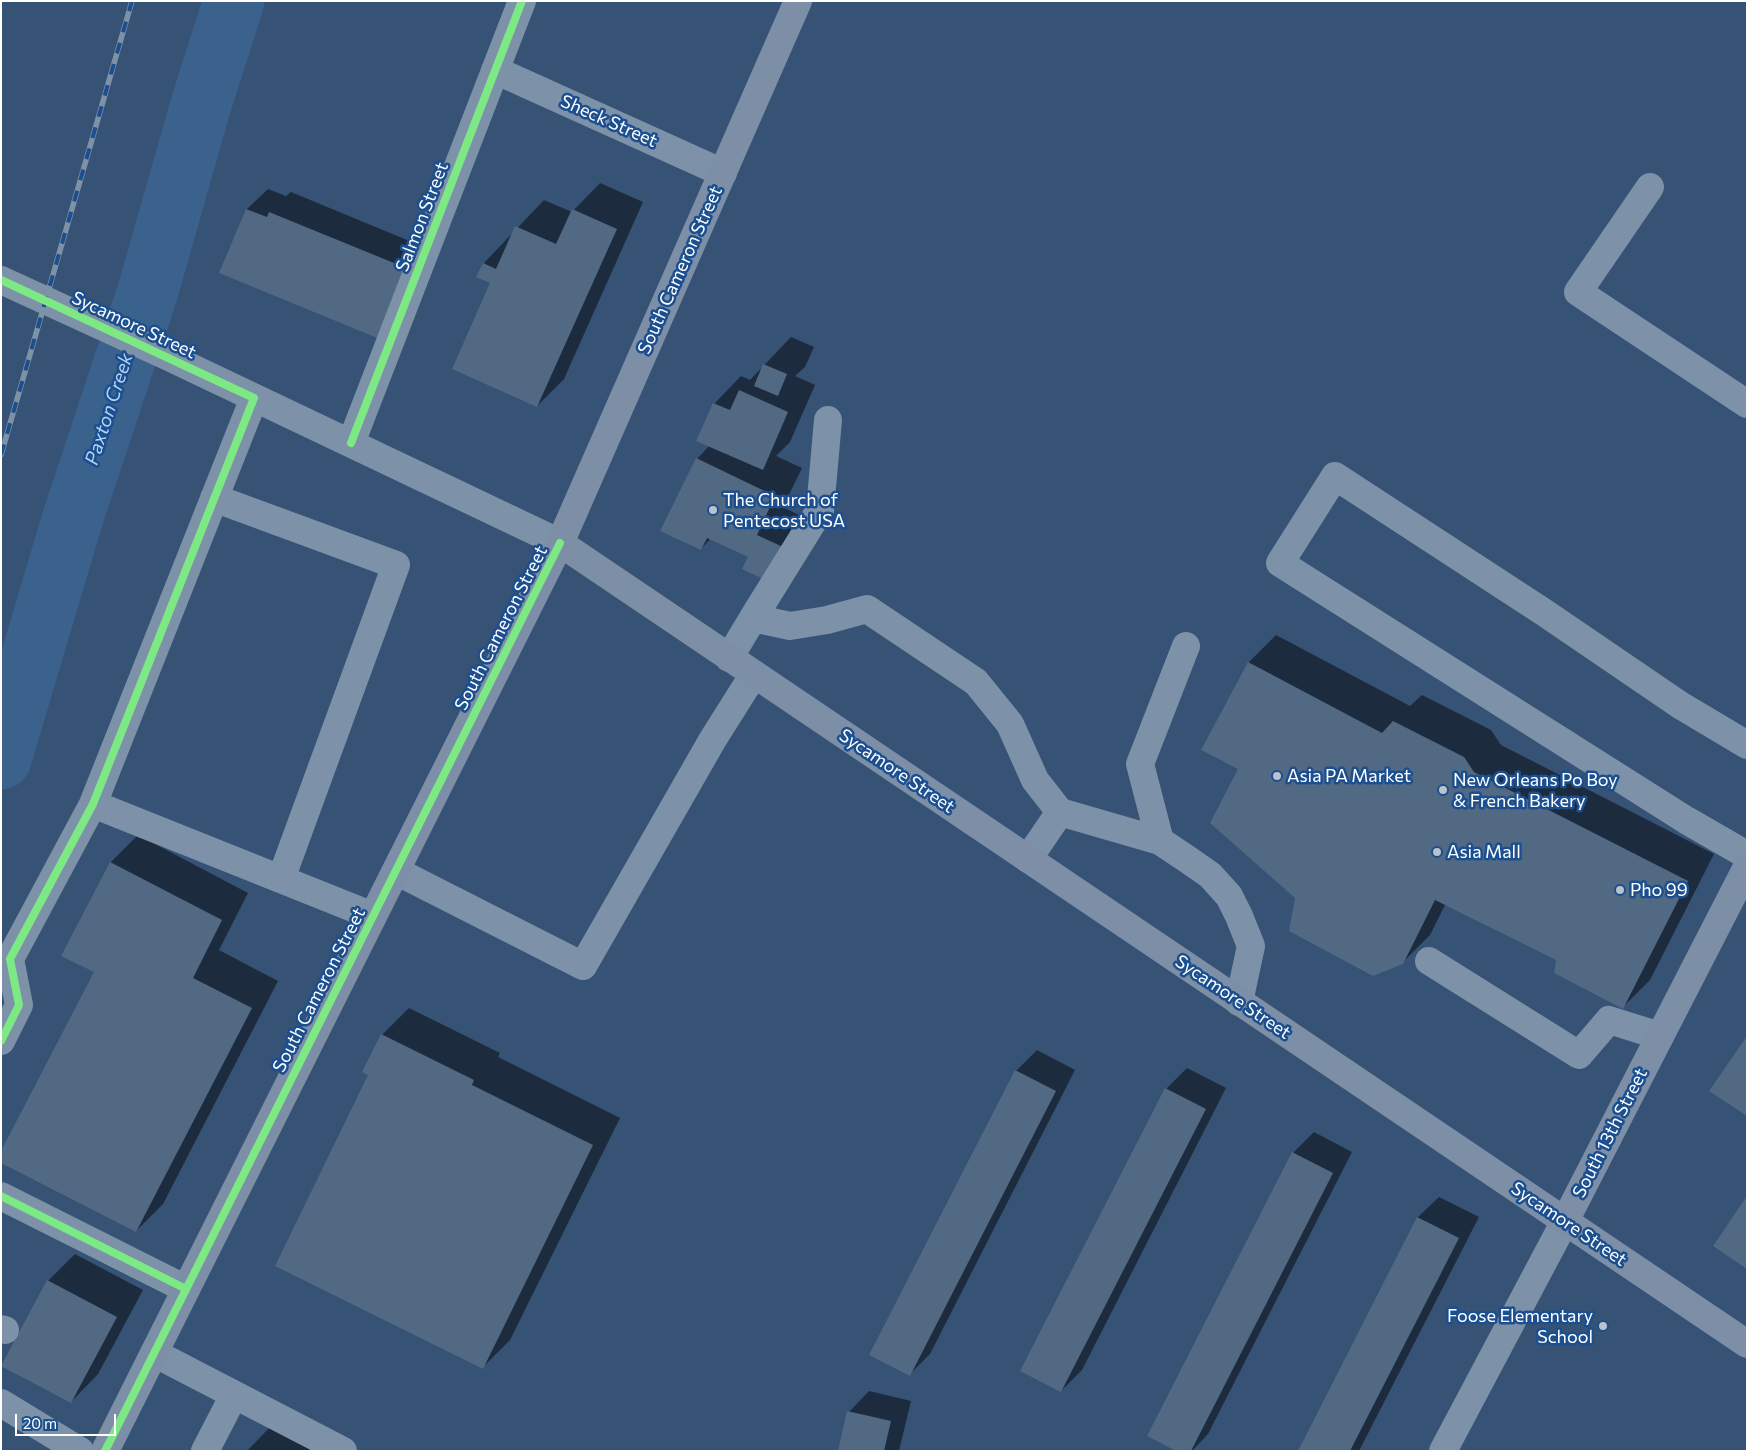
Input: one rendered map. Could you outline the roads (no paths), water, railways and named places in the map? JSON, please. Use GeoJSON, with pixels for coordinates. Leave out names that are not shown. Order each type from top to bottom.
{"type":"FeatureCollection","features":[{"type":"Feature","properties":{"kind":"main road","name":"South Cameron Street"},"geometry":{"type":"LineString","coordinates":[[105,1451],[560,543],[798,1]]}},
{"type":"Feature","properties":{"kind":"main road","name":"Sycamore Street"},"geometry":{"type":"LineString","coordinates":[[560,543],[1747,1344]]}},
{"type":"Feature","properties":{"kind":"main road","name":"South 13th Street"},"geometry":{"type":"LineString","coordinates":[[1565,1221],[1746,866]]}},
{"type":"Feature","properties":{"kind":"street","name":"Salmon Street"},"geometry":{"type":"LineString","coordinates":[[351,443],[522,1]]}},
{"type":"Feature","properties":{"kind":"street","name":"Sheck Street"},"geometry":{"type":"LineString","coordinates":[[495,70],[723,173]]}},
{"type":"Feature","properties":{"kind":"street"},"geometry":{"type":"LineString","coordinates":[[1650,187],[1578,292],[1747,404]]}},
{"type":"Feature","properties":{"kind":"street","name":"Sycamore Street"},"geometry":{"type":"LineString","coordinates":[[1,280],[169,357],[560,543]]}},
{"type":"Feature","properties":{"kind":"street"},"geometry":{"type":"LineString","coordinates":[[1,1041],[19,1005],[10,959],[93,804],[254,398]]}},
{"type":"Feature","properties":{"kind":"street"},"geometry":{"type":"LineString","coordinates":[[729,658],[820,510],[828,420]]}},
{"type":"Feature","properties":{"kind":"street"},"geometry":{"type":"LineString","coordinates":[[1746,866],[1686,820],[1280,563],[1335,476],[1545,612],[1680,705],[1747,744]]}},
{"type":"Feature","properties":{"kind":"street"},"geometry":{"type":"LineString","coordinates":[[214,498],[396,565],[280,879]]}},
{"type":"Feature","properties":{"kind":"street"},"geometry":{"type":"LineString","coordinates":[[753,618],[790,626],[827,620],[868,609],[976,682],[1010,724],[1035,780],[1060,812],[1160,841],[1210,874],[1228,896],[1239,916],[1251,946],[1239,1002]]}},
{"type":"Feature","properties":{"kind":"street"},"geometry":{"type":"LineString","coordinates":[[1160,841],[1140,764],[1186,646]]}},
{"type":"Feature","properties":{"kind":"street"},"geometry":{"type":"LineString","coordinates":[[396,871],[583,966],[713,739],[754,674]]}},
{"type":"Feature","properties":{"kind":"street"},"geometry":{"type":"LineString","coordinates":[[93,804],[373,916]]}},
{"type":"Feature","properties":{"kind":"street"},"geometry":{"type":"LineString","coordinates":[[1028,859],[1060,812]]}},
{"type":"Feature","properties":{"kind":"street"},"geometry":{"type":"LineString","coordinates":[[1429,961],[1579,1055],[1609,1020],[1660,1036]]}},
{"type":"Feature","properties":{"kind":"street"},"geometry":{"type":"LineString","coordinates":[[1,1196],[186,1289]]}},
{"type":"Feature","properties":{"kind":"street","name":"South 13th Street"},"geometry":{"type":"LineString","coordinates":[[1443,1451],[1565,1221]]}},
{"type":"Feature","properties":{"kind":"street"},"geometry":{"type":"LineString","coordinates":[[154,1353],[343,1451]]}},
{"type":"Feature","properties":{"kind":"street"},"geometry":{"type":"LineString","coordinates":[[205,1451],[234,1395]]}},
{"type":"Feature","properties":{"kind":"street"},"geometry":{"type":"LineString","coordinates":[[1,1403],[80,1451]]}},
{"type":"Feature","properties":{"kind":"waterway","name":"Paxton Creek"},"geometry":{"type":"LineString","coordinates":[[1,759],[73,517],[147,294],[202,101],[234,1]]}},
{"type":"Feature","properties":{"kind":"railway"},"geometry":{"type":"LineString","coordinates":[[1,455],[132,1]]}},
{"type":"Feature","properties":{"kind":"place","name":"The Church of Pentecost USA"},"geometry":{"type":"Point","coordinates":[713,510]}},
{"type":"Feature","properties":{"kind":"place","name":"Asia PA Market"},"geometry":{"type":"Point","coordinates":[1277,776]}},
{"type":"Feature","properties":{"kind":"place","name":"New Orleans Po Boy & French Bakery"},"geometry":{"type":"Point","coordinates":[1443,790]}},
{"type":"Feature","properties":{"kind":"place","name":"Asia Mall"},"geometry":{"type":"Point","coordinates":[1437,852]}},
{"type":"Feature","properties":{"kind":"place","name":"Pho 99"},"geometry":{"type":"Point","coordinates":[1620,890]}},
{"type":"Feature","properties":{"kind":"place","name":"Foose Elementary School"},"geometry":{"type":"Point","coordinates":[1603,1326]}}]}
